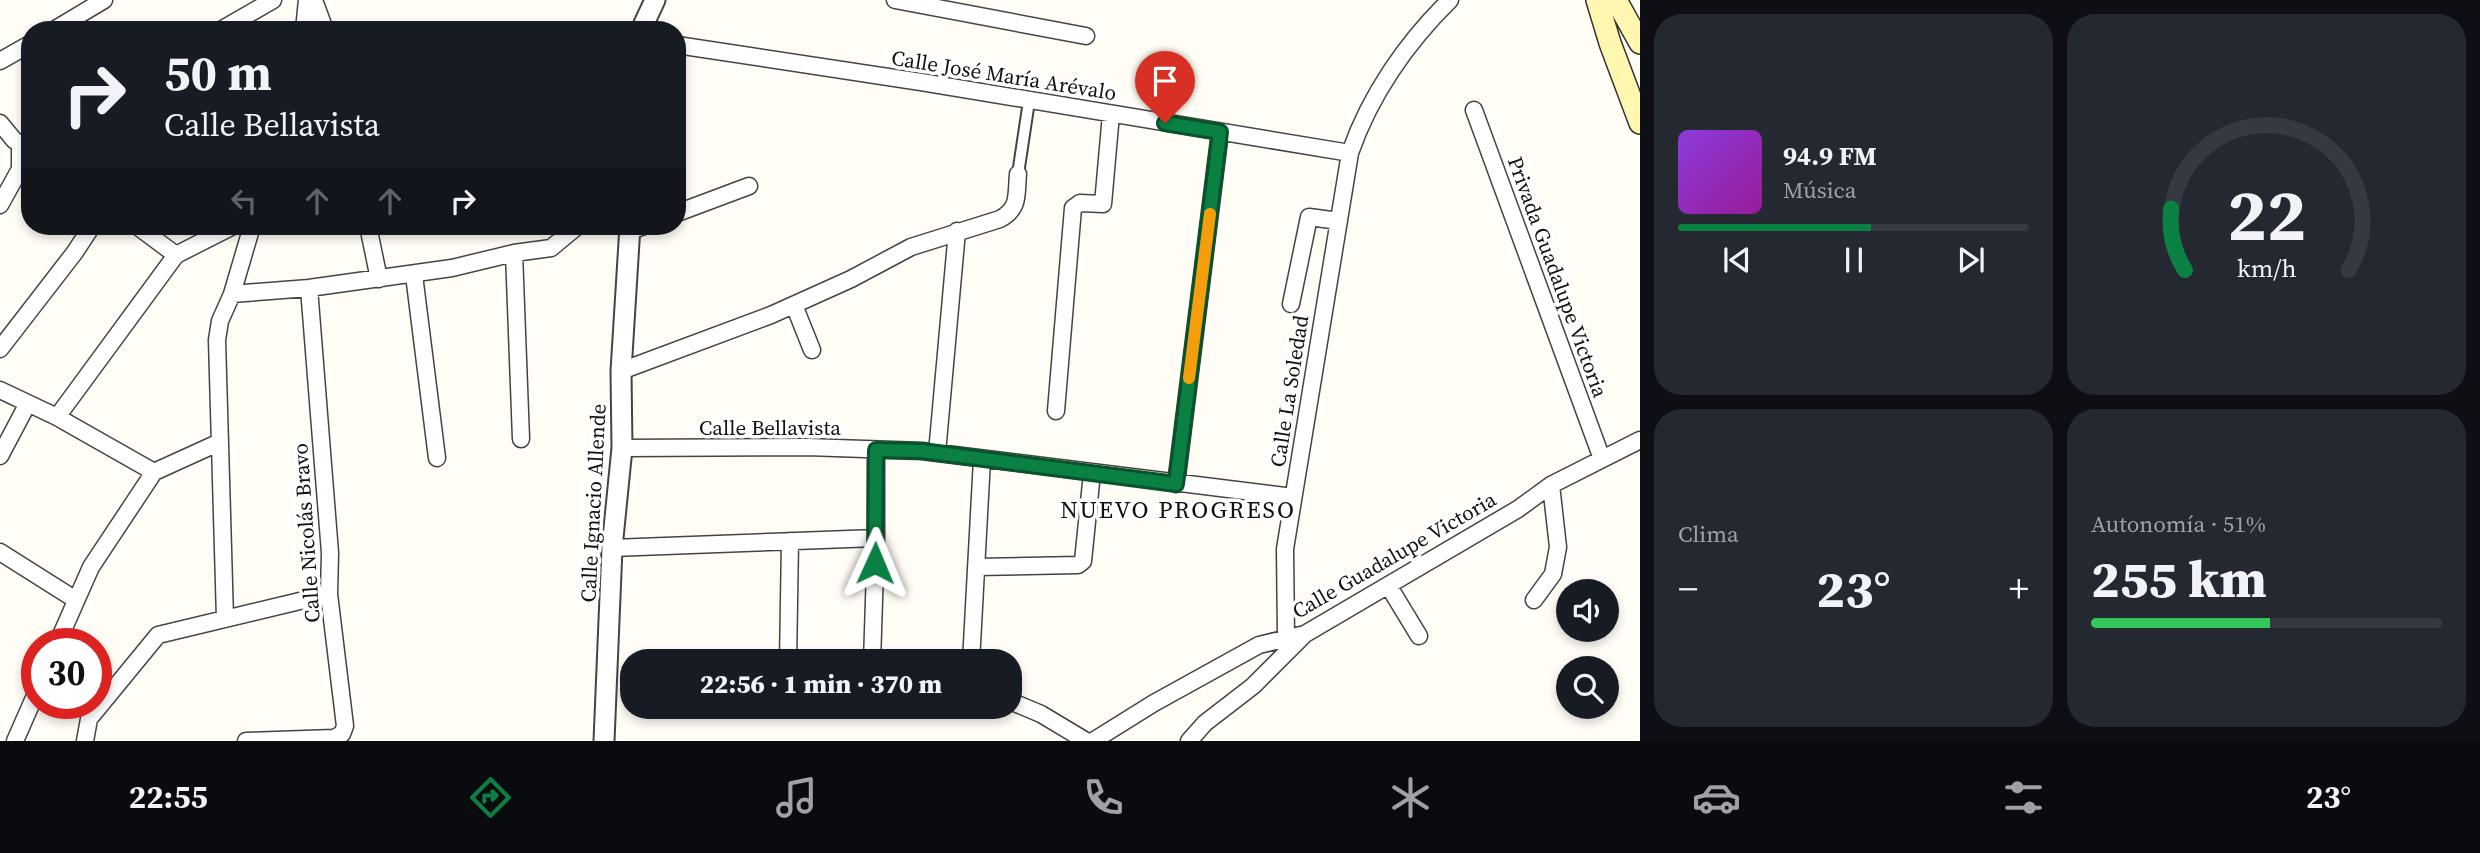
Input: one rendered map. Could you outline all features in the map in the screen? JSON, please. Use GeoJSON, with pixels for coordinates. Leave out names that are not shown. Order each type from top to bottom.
{"type":"FeatureCollection","features":[{"type":"Feature","properties":{"kind":"main road"},"geometry":{"type":"LineString","coordinates":[[1597,0],[1640,123]]}},
{"type":"Feature","properties":{"kind":"main road"},"geometry":{"type":"LineString","coordinates":[[1610,43],[1628,34],[1633,24],[1616,0]]}},
{"type":"Feature","properties":{"kind":"street"},"geometry":{"type":"LineString","coordinates":[[69,21],[104,0]]}},
{"type":"Feature","properties":{"kind":"street"},"geometry":{"type":"LineString","coordinates":[[237,21],[273,0]]}},
{"type":"Feature","properties":{"kind":"street"},"geometry":{"type":"LineString","coordinates":[[305,21],[307,0]]}},
{"type":"Feature","properties":{"kind":"street"},"geometry":{"type":"LineString","coordinates":[[314,0],[322,21]]}},
{"type":"Feature","properties":{"kind":"street"},"geometry":{"type":"LineString","coordinates":[[645,21],[655,0]]}},
{"type":"Feature","properties":{"kind":"street"},"geometry":{"type":"LineString","coordinates":[[895,0],[1086,36]]}},
{"type":"Feature","properties":{"kind":"street"},"geometry":{"type":"LineString","coordinates":[[1350,153],[1359,125],[1379,90],[1429,21],[1450,0]]}},
{"type":"Feature","properties":{"kind":"street","name":"Calle José María Arévalo"},"geometry":{"type":"LineString","coordinates":[[686,46],[1350,153]]}},
{"type":"Feature","properties":{"kind":"street"},"geometry":{"type":"LineString","coordinates":[[0,61],[21,49]]}},
{"type":"Feature","properties":{"kind":"street"},"geometry":{"type":"LineString","coordinates":[[621,371],[794,305],[911,247],[1009,214],[1015,206],[1030,101]]}},
{"type":"Feature","properties":{"kind":"street","name":"Privada Guadalupe Victoria"},"geometry":{"type":"LineString","coordinates":[[1474,110],[1602,459]]}},
{"type":"Feature","properties":{"kind":"street"},"geometry":{"type":"LineString","coordinates":[[1056,411],[1073,208],[1080,203],[1103,204],[1111,114]]}},
{"type":"Feature","properties":{"kind":"street"},"geometry":{"type":"LineString","coordinates":[[0,123],[21,141]]}},
{"type":"Feature","properties":{"kind":"street"},"geometry":{"type":"LineString","coordinates":[[1176,484],[1220,132]]}},
{"type":"Feature","properties":{"kind":"street","name":"Calle La Soledad"},"geometry":{"type":"LineString","coordinates":[[1286,638],[1285,550],[1350,153]]}},
{"type":"Feature","properties":{"kind":"street"},"geometry":{"type":"LineString","coordinates":[[0,205],[21,165]]}},
{"type":"Feature","properties":{"kind":"street"},"geometry":{"type":"LineString","coordinates":[[686,210],[749,186]]}},
{"type":"Feature","properties":{"kind":"street"},"geometry":{"type":"LineString","coordinates":[[1291,304],[1309,217],[1339,221]]}},
{"type":"Feature","properties":{"kind":"street"},"geometry":{"type":"LineString","coordinates":[[937,453],[957,231]]}},
{"type":"Feature","properties":{"kind":"street"},"geometry":{"type":"LineString","coordinates":[[0,349],[86,235]]}},
{"type":"Feature","properties":{"kind":"street"},"geometry":{"type":"LineString","coordinates":[[149,235],[176,255]]}},
{"type":"Feature","properties":{"kind":"street"},"geometry":{"type":"LineString","coordinates":[[57,417],[176,255],[215,235]]}},
{"type":"Feature","properties":{"kind":"street"},"geometry":{"type":"LineString","coordinates":[[225,619],[217,340],[220,321],[232,294],[249,235]]}},
{"type":"Feature","properties":{"kind":"street"},"geometry":{"type":"LineString","coordinates":[[370,235],[379,279]]}},
{"type":"Feature","properties":{"kind":"street"},"geometry":{"type":"LineString","coordinates":[[232,294],[414,275],[514,253],[551,248],[567,235]]}},
{"type":"Feature","properties":{"kind":"street","name":"Calle Ignacio Allende"},"geometry":{"type":"LineString","coordinates":[[604,741],[612,548],[622,448],[621,371],[634,235]]}},
{"type":"Feature","properties":{"kind":"street"},"geometry":{"type":"LineString","coordinates":[[514,253],[520,439]]}},
{"type":"Feature","properties":{"kind":"street"},"geometry":{"type":"LineString","coordinates":[[414,275],[437,458]]}},
{"type":"Feature","properties":{"kind":"street","name":"Calle Nicolás Bravo"},"geometry":{"type":"LineString","coordinates":[[246,741],[334,738],[342,734],[345,726],[330,594],[330,552],[309,288]]}},
{"type":"Feature","properties":{"kind":"street"},"geometry":{"type":"LineString","coordinates":[[794,305],[812,350]]}},
{"type":"Feature","properties":{"kind":"street"},"geometry":{"type":"LineString","coordinates":[[0,390],[57,417],[155,472]]}},
{"type":"Feature","properties":{"kind":"street"},"geometry":{"type":"LineString","coordinates":[[0,456],[27,404]]}},
{"type":"Feature","properties":{"kind":"street","name":"Calle Guadalupe Victoria"},"geometry":{"type":"LineString","coordinates":[[1093,741],[1154,703],[1259,645],[1305,634],[1518,509],[1550,485],[1640,440]]}},
{"type":"Feature","properties":{"kind":"street"},"geometry":{"type":"LineString","coordinates":[[64,628],[90,567],[155,472],[220,442]]}},
{"type":"Feature","properties":{"kind":"street","name":"Calle Bellavista"},"geometry":{"type":"LineString","coordinates":[[622,448],[807,447],[937,453],[1293,497]]}},
{"type":"Feature","properties":{"kind":"street"},"geometry":{"type":"LineString","coordinates":[[872,649],[876,450]]}},
{"type":"Feature","properties":{"kind":"street"},"geometry":{"type":"LineString","coordinates":[[972,649],[982,459]]}},
{"type":"Feature","properties":{"kind":"street"},"geometry":{"type":"LineString","coordinates":[[976,567],[1078,565],[1083,561],[1092,473]]}},
{"type":"Feature","properties":{"kind":"street"},"geometry":{"type":"LineString","coordinates":[[1534,600],[1553,574],[1558,547],[1550,485]]}},
{"type":"Feature","properties":{"kind":"street"},"geometry":{"type":"LineString","coordinates":[[612,548],[876,538]]}},
{"type":"Feature","properties":{"kind":"street"},"geometry":{"type":"LineString","coordinates":[[788,649],[790,541]]}},
{"type":"Feature","properties":{"kind":"street"},"geometry":{"type":"LineString","coordinates":[[0,552],[76,600]]}},
{"type":"Feature","properties":{"kind":"street"},"geometry":{"type":"LineString","coordinates":[[1388,585],[1419,636]]}},
{"type":"Feature","properties":{"kind":"street"},"geometry":{"type":"LineString","coordinates":[[85,741],[89,719],[158,635],[330,594]]}},
{"type":"Feature","properties":{"kind":"street"},"geometry":{"type":"LineString","coordinates":[[1189,741],[1205,723],[1253,686],[1305,634]]}},
{"type":"Feature","properties":{"kind":"street"},"geometry":{"type":"LineString","coordinates":[[1022,706],[1041,714],[1086,741]]}},
{"type":"Feature","properties":{"kind":"street"},"geometry":{"type":"LineString","coordinates":[[15,741],[25,719]]}},
{"type":"Feature","properties":{"kind":"slow traffic"},"geometry":{"type":"LineString","coordinates":[[1189,378],[1210,214]]}},
{"type":"Feature","properties":{"kind":"district","name":"NUEVO PROGRESO"},"geometry":{"type":"Point","coordinates":[1178,509]}},
{"type":"Feature","properties":{"kind":"route"},"geometry":{"type":"LineString","coordinates":[[875,563],[876,450],[922,451],[1176,484],[1220,132],[1165,123]]}}]}
